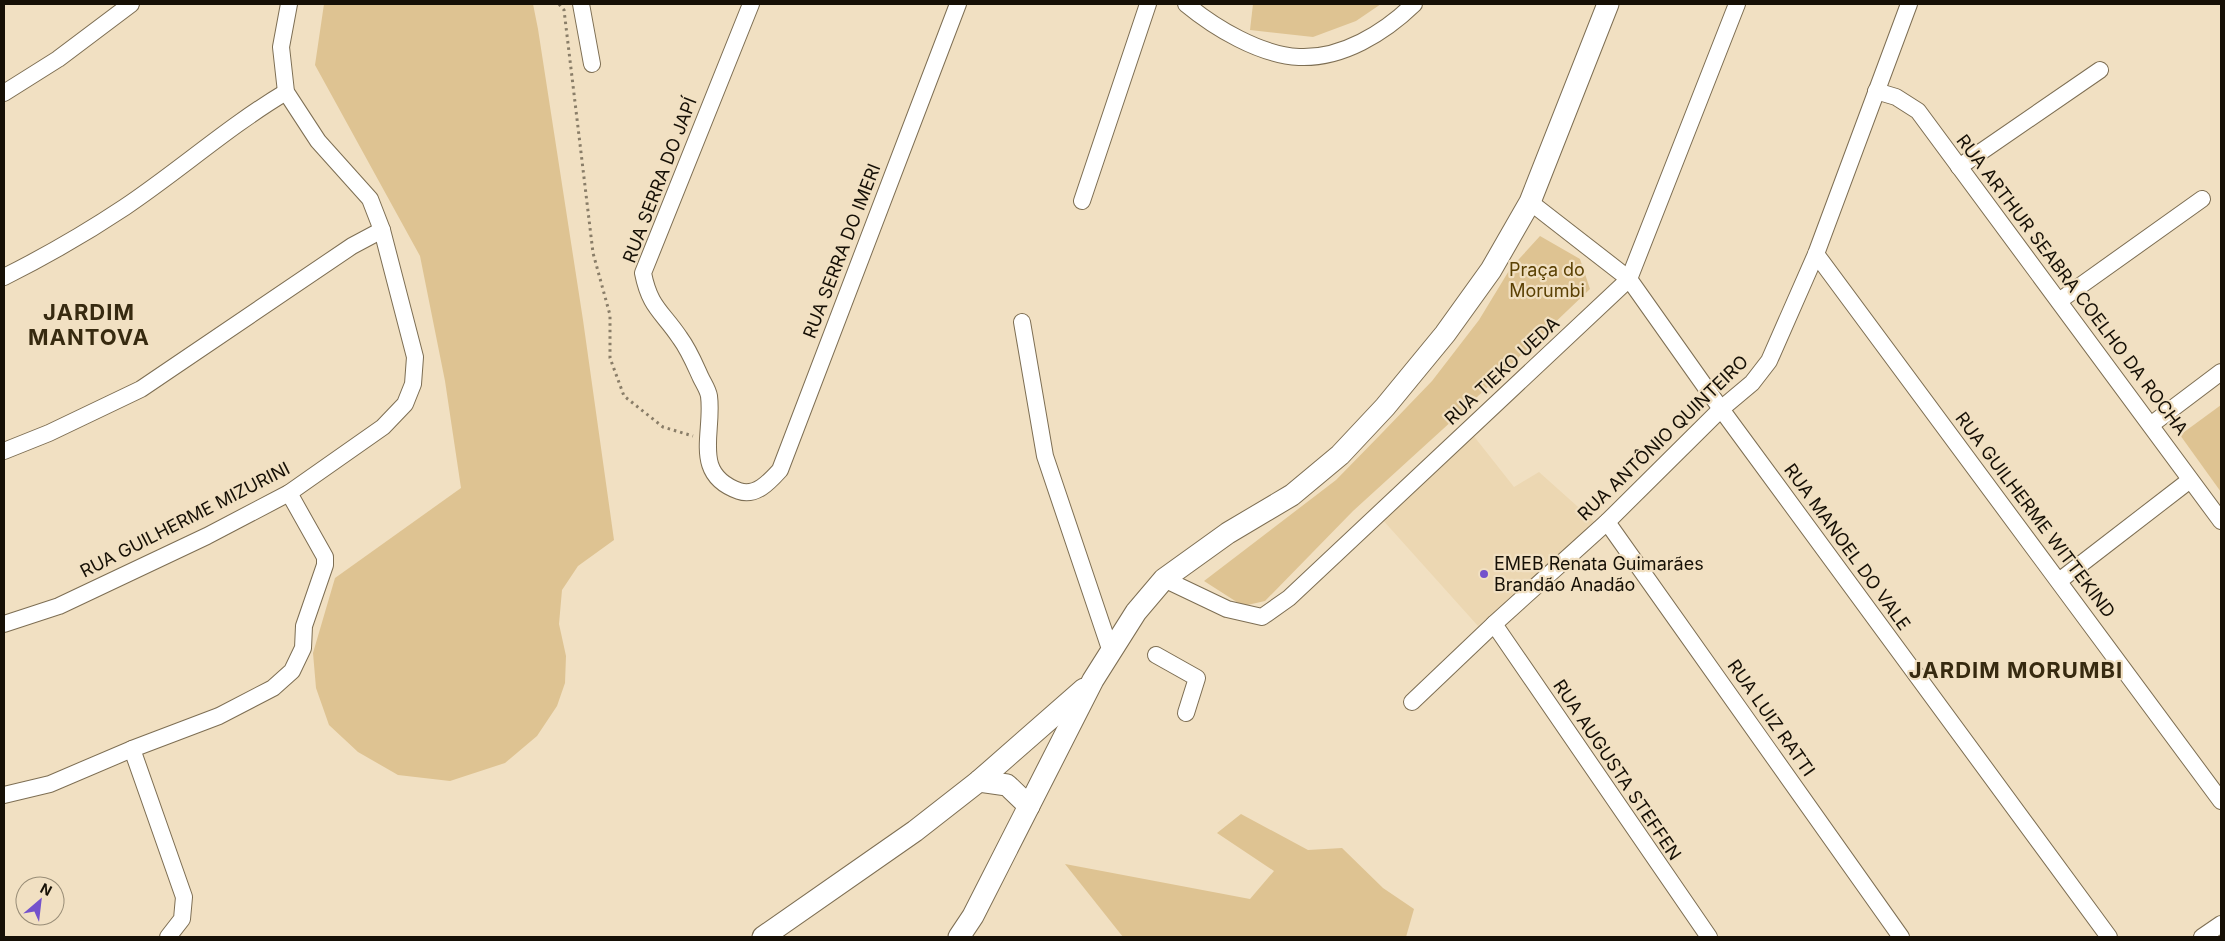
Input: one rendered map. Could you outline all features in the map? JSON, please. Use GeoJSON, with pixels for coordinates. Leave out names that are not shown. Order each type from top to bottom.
{"type":"FeatureCollection","features":[{"type":"Feature","properties":{"kind":"main road"},"geometry":{"type":"LineString","coordinates":[[959,937],[1029,806],[1093,680],[1136,612],[1164,579],[1228,534],[1292,496],[1340,455],[1385,407],[1444,334],[1491,270],[1530,202],[1608,4]]}},
{"type":"Feature","properties":{"kind":"main road"},"geometry":{"type":"LineString","coordinates":[[763,937],[915,831],[979,781],[1093,680]]}},
{"type":"Feature","properties":{"kind":"main road"},"geometry":{"type":"LineString","coordinates":[[979,781],[1007,786],[1029,806]]}},
{"type":"Feature","properties":{"kind":"street"},"geometry":{"type":"LineString","coordinates":[[4,93],[58,58],[131,4]]}},
{"type":"Feature","properties":{"kind":"street","name":"RUA GUILHERME MIZURINI"},"geometry":{"type":"LineString","coordinates":[[4,624],[60,606],[207,536],[289,492],[383,427],[405,404],[413,384],[415,357],[382,230],[370,199],[318,141],[286,92],[282,46],[289,4]]}},
{"type":"Feature","properties":{"kind":"street"},"geometry":{"type":"LineString","coordinates":[[581,4],[592,64]]}},
{"type":"Feature","properties":{"kind":"street","name":"RUA SERRA DO JAPÍ"},"geometry":{"type":"LineString","coordinates":[[742,492],[724,486],[713,473],[706,439],[709,430],[709,394],[680,338],[658,312],[647,294],[643,273],[751,4]]}},
{"type":"Feature","properties":{"kind":"street","name":"RUA SERRA DO IMERI"},"geometry":{"type":"LineString","coordinates":[[742,492],[766,486],[780,470],[958,4]]}},
{"type":"Feature","properties":{"kind":"street"},"geometry":{"type":"LineString","coordinates":[[1082,201],[1148,4]]}},
{"type":"Feature","properties":{"kind":"street"},"geometry":{"type":"LineString","coordinates":[[1186,4],[1202,17],[1254,47],[1299,57],[1339,52],[1373,37],[1414,4]]}},
{"type":"Feature","properties":{"kind":"street","name":"RUA TIEKO UEDA"},"geometry":{"type":"LineString","coordinates":[[1164,579],[1227,609],[1262,617],[1289,598],[1629,279],[1737,4]]}},
{"type":"Feature","properties":{"kind":"street","name":"RUA ANTÔNIO QUINTEIRO"},"geometry":{"type":"LineString","coordinates":[[1412,702],[1494,624],[1607,522],[1721,409],[1752,383],[1769,361],[1816,254],[1909,4]]}},
{"type":"Feature","properties":{"kind":"street"},"geometry":{"type":"LineString","coordinates":[[1959,167],[2100,70]]}},
{"type":"Feature","properties":{"kind":"street","name":"RUA ARTHUR SEABRA COELHO DA ROCHA"},"geometry":{"type":"LineString","coordinates":[[1876,91],[1896,97],[1918,111],[2152,424],[2190,480],[2220,517]]}},
{"type":"Feature","properties":{"kind":"street"},"geometry":{"type":"LineString","coordinates":[[4,277],[61,248],[127,206],[254,112],[286,92]]}},
{"type":"Feature","properties":{"kind":"street"},"geometry":{"type":"LineString","coordinates":[[2059,301],[2202,200]]}},
{"type":"Feature","properties":{"kind":"street","name":"RUA MANOEL DO VALE"},"geometry":{"type":"LineString","coordinates":[[1530,202],[1629,279],[1721,409],[2109,937]]}},
{"type":"Feature","properties":{"kind":"street"},"geometry":{"type":"LineString","coordinates":[[4,451],[49,433],[141,389],[352,246],[382,230]]}},
{"type":"Feature","properties":{"kind":"street","name":"RUA GUILHERME WITTEKIND"},"geometry":{"type":"LineString","coordinates":[[1816,254],[2221,801]]}},
{"type":"Feature","properties":{"kind":"street"},"geometry":{"type":"LineString","coordinates":[[1022,322],[1045,456],[1111,652]]}},
{"type":"Feature","properties":{"kind":"street"},"geometry":{"type":"LineString","coordinates":[[2152,424],[2221,372]]}},
{"type":"Feature","properties":{"kind":"street"},"geometry":{"type":"LineString","coordinates":[[2059,581],[2190,480]]}},
{"type":"Feature","properties":{"kind":"street"},"geometry":{"type":"LineString","coordinates":[[4,795],[50,784],[132,749],[219,716],[273,688],[292,671],[303,648],[304,626],[325,565],[325,557],[289,492]]}},
{"type":"Feature","properties":{"kind":"street","name":"RUA LUIZ RATTI"},"geometry":{"type":"LineString","coordinates":[[1607,522],[1901,937]]}},
{"type":"Feature","properties":{"kind":"street","name":"RUA AUGUSTA STEFFEN"},"geometry":{"type":"LineString","coordinates":[[1494,624],[1708,937]]}},
{"type":"Feature","properties":{"kind":"street"},"geometry":{"type":"LineString","coordinates":[[1156,656],[1197,678],[1186,713]]}},
{"type":"Feature","properties":{"kind":"street"},"geometry":{"type":"LineString","coordinates":[[132,749],[184,897],[182,919],[168,937]]}},
{"type":"Feature","properties":{"kind":"street"},"geometry":{"type":"LineString","coordinates":[[2202,937],[2221,924]]}},
{"type":"Feature","properties":{"kind":"path"},"geometry":{"type":"LineString","coordinates":[[559,4],[564,10],[593,253],[610,315],[610,358],[624,396],[663,427],[706,439]]}},
{"type":"Feature","properties":{"kind":"shaded area","name":"EMEB Renata Guimarães Brandão Anadão"},"geometry":{"type":"Polygon","coordinates":[[[1469,430],[1514,487],[1539,472],[1596,523],[1478,626],[1381,518],[1469,430]]]}},
{"type":"Feature","properties":{"kind":"green space"},"geometry":{"type":"Polygon","coordinates":[[[324,4],[533,4],[538,29],[583,320],[614,540],[578,566],[562,590],[559,624],[566,656],[565,683],[557,706],[537,736],[505,763],[450,781],[398,775],[358,752],[329,725],[316,688],[313,653],[335,578],[461,488],[445,381],[420,256],[315,65],[324,4]]]}},
{"type":"Feature","properties":{"kind":"green space"},"geometry":{"type":"Polygon","coordinates":[[[1253,4],[1381,4],[1356,21],[1313,37],[1250,30],[1253,4]]]}},
{"type":"Feature","properties":{"kind":"green space","name":"Praça do Morumbi"},"geometry":{"type":"Polygon","coordinates":[[[1540,236],[1580,259],[1590,289],[1454,419],[1353,511],[1265,601],[1243,606],[1204,581],[1336,480],[1381,434],[1432,381],[1479,320],[1510,269],[1540,236]]]}},
{"type":"Feature","properties":{"kind":"green space"},"geometry":{"type":"Polygon","coordinates":[[[2221,405],[2221,492],[2180,435],[2221,405]]]}},
{"type":"Feature","properties":{"kind":"green space"},"geometry":{"type":"Polygon","coordinates":[[[1241,814],[1308,850],[1342,848],[1383,888],[1414,909],[1406,937],[1123,937],[1065,864],[1250,899],[1274,871],[1217,833],[1241,814]]]}},
{"type":"Feature","properties":{"kind":"place","name":"EMEB Renata Guimarães Brandão Anadão"},"geometry":{"type":"Point","coordinates":[1484,574]}},
{"type":"Feature","properties":{"kind":"district","name":"JARDIM MANTOVA"},"geometry":{"type":"Point","coordinates":[89,324]}},
{"type":"Feature","properties":{"kind":"district","name":"JARDIM MORUMBI"},"geometry":{"type":"Point","coordinates":[2016,670]}}]}
